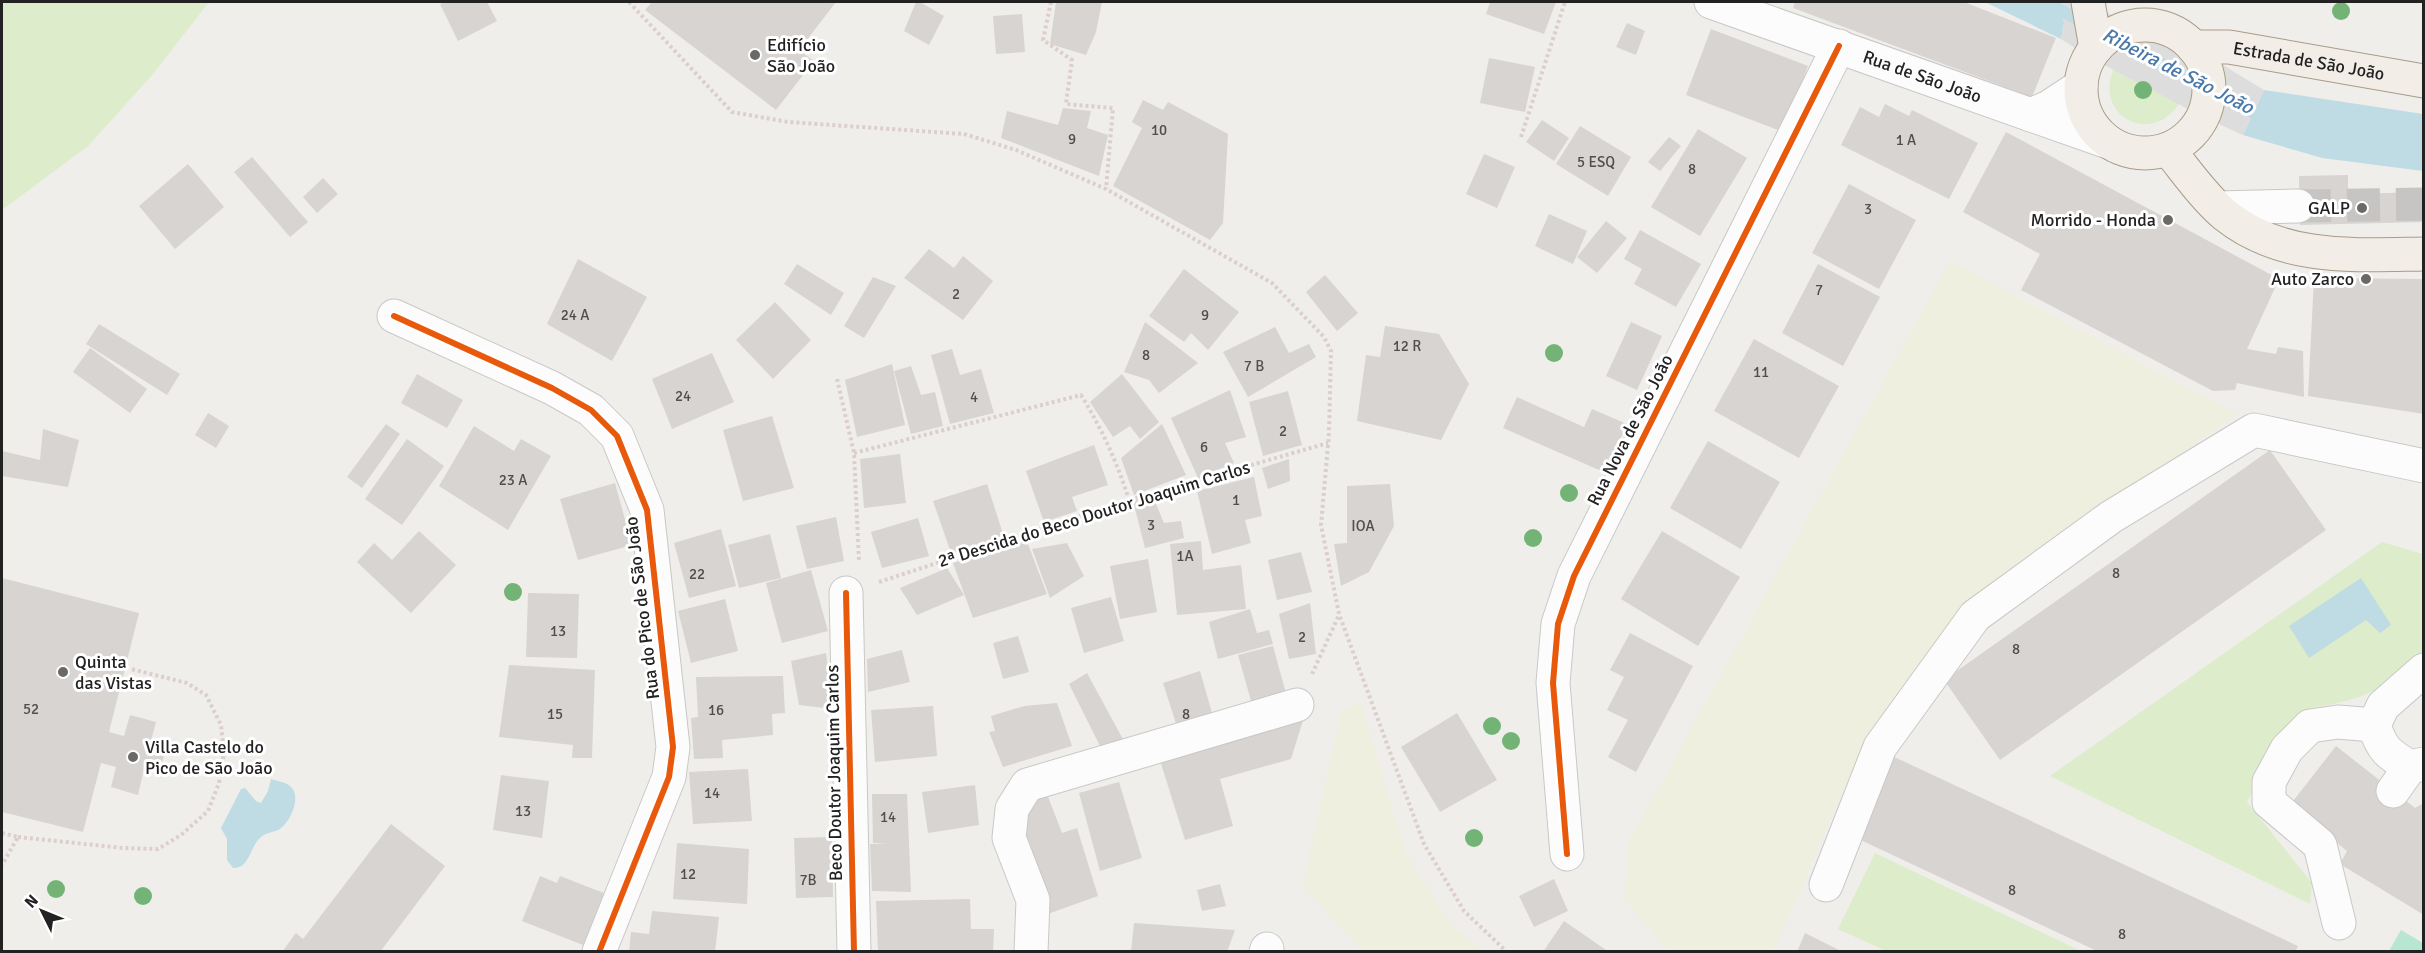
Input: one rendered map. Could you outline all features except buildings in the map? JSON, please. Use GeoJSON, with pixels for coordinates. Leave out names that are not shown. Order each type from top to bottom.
{"type":"FeatureCollection","features":[{"type":"Feature","properties":{"kind":"main road"},"geometry":{"type":"LineString","coordinates":[[2088,64],[2112,34],[2147,18],[2182,36],[2193,47],[2204,65],[2209,97],[2203,117],[2188,136],[2168,149],[2158,152],[2137,153],[2117,147],[2092,127],[2081,97],[2088,64],[2089,2]]}},
{"type":"Feature","properties":{"kind":"main road","name":"Estrada de São João"},"geometry":{"type":"LineString","coordinates":[[2193,47],[2229,47],[2424,81]]}},
{"type":"Feature","properties":{"kind":"main road"},"geometry":{"type":"LineString","coordinates":[[2168,149],[2218,208],[2253,233],[2303,251],[2348,255],[2424,254]]}},
{"type":"Feature","properties":{"kind":"street","name":"Rua de São João"},"geometry":{"type":"LineString","coordinates":[[1712,2],[2108,142]]}},
{"type":"Feature","properties":{"kind":"street","name":"Rua Nova de São João"},"geometry":{"type":"LineString","coordinates":[[1567,854],[1553,683],[1558,624],[1574,576],[1839,45]]}},
{"type":"Feature","properties":{"kind":"street"},"geometry":{"type":"LineString","coordinates":[[2031,115],[2049,107],[2088,64]]}},
{"type":"Feature","properties":{"kind":"street"},"geometry":{"type":"LineString","coordinates":[[2218,208],[2298,206]]}},
{"type":"Feature","properties":{"kind":"street","name":"Rua do Pico de São João"},"geometry":{"type":"LineString","coordinates":[[394,316],[552,388],[591,410],[617,436],[646,510],[673,747],[669,777],[599,951]]}},
{"type":"Feature","properties":{"kind":"street"},"geometry":{"type":"LineString","coordinates":[[1826,885],[1880,747],[1975,616],[2110,517],[2254,430],[2424,465]]}},
{"type":"Feature","properties":{"kind":"street","name":"Beco Doutor Joaquim Carlos"},"geometry":{"type":"LineString","coordinates":[[854,590],[854,951]]}},
{"type":"Feature","properties":{"kind":"street"},"geometry":{"type":"LineString","coordinates":[[2409,774],[2380,744],[2374,725],[2383,706],[2424,670]]}},
{"type":"Feature","properties":{"kind":"street"},"geometry":{"type":"LineString","coordinates":[[1031,951],[1033,900],[1009,838],[1012,809],[1027,785],[1298,705]]}},
{"type":"Feature","properties":{"kind":"street"},"geometry":{"type":"LineString","coordinates":[[2339,923],[2320,845],[2269,802],[2269,782],[2287,749],[2310,726],[2338,722],[2374,725]]}},
{"type":"Feature","properties":{"kind":"path"},"geometry":{"type":"LineString","coordinates":[[628,2],[732,112],[788,123],[964,134],[1016,150],[1106,189],[1272,283],[1323,337],[1331,351],[1328,443],[1321,525],[1339,614],[1424,844],[1464,911],[1507,951]]}},
{"type":"Feature","properties":{"kind":"path"},"geometry":{"type":"LineString","coordinates":[[1050,2],[1043,40],[1072,60],[1066,104],[1113,108],[1106,189]]}},
{"type":"Feature","properties":{"kind":"path"},"geometry":{"type":"LineString","coordinates":[[1521,137],[1565,2]]}},
{"type":"Feature","properties":{"kind":"path"},"geometry":{"type":"LineString","coordinates":[[837,379],[854,453],[854,590]]}},
{"type":"Feature","properties":{"kind":"path"},"geometry":{"type":"LineString","coordinates":[[854,453],[1081,395],[1099,423],[1117,462],[1129,500]]}},
{"type":"Feature","properties":{"kind":"path"},"geometry":{"type":"LineString","coordinates":[[1298,705],[1339,614]]}},
{"type":"Feature","properties":{"kind":"path"},"geometry":{"type":"LineString","coordinates":[[2,833],[18,837],[123,849],[158,849],[181,835],[208,811],[219,783],[224,753],[220,725],[206,695],[187,683],[131,669]]}},
{"type":"Feature","properties":{"kind":"path"},"geometry":{"type":"LineString","coordinates":[[2,865],[18,837]]}},
{"type":"Feature","properties":{"kind":"green space"},"geometry":{"type":"Polygon","coordinates":[[[2,2],[209,2],[153,74],[88,146],[2,210],[2,2]]]}},
{"type":"Feature","properties":{"kind":"green space"},"geometry":{"type":"Polygon","coordinates":[[[2115,66],[2179,104],[2167,117],[2153,123],[2139,124],[2127,119],[2117,110],[2111,98],[2110,83],[2115,66]]]}},
{"type":"Feature","properties":{"kind":"green space"},"geometry":{"type":"Polygon","coordinates":[[[1950,261],[2237,414],[1961,608],[1864,742],[1774,951],[1668,951],[1624,899],[1629,841],[1950,261]]]}},
{"type":"Feature","properties":{"kind":"green space"},"geometry":{"type":"Polygon","coordinates":[[[2382,542],[2423,554],[2423,652],[2396,676],[2372,692],[2345,701],[2309,708],[2267,763],[2247,802],[2312,883],[2310,904],[2050,776],[2382,542]]]}},
{"type":"Feature","properties":{"kind":"green space"},"geometry":{"type":"Polygon","coordinates":[[[1361,703],[1406,854],[1451,924],[1482,951],[1363,951],[1302,886],[1342,708],[1361,703]]]}},
{"type":"Feature","properties":{"kind":"green space"},"geometry":{"type":"Polygon","coordinates":[[[1875,853],[2081,951],[1886,951],[1838,929],[1875,853]]]}},
{"type":"Feature","properties":{"kind":"green space"},"geometry":{"type":"Polygon","coordinates":[[[2401,930],[2423,943],[2423,951],[2389,951],[2401,930]]]}},
{"type":"Feature","properties":{"kind":"water"},"geometry":{"type":"Polygon","coordinates":[[[1985,2],[2061,2],[2064,23],[2061,39],[1985,2]]]}},
{"type":"Feature","properties":{"kind":"water"},"geometry":{"type":"Polygon","coordinates":[[[2264,90],[2423,114],[2423,171],[2322,158],[2243,135],[2264,90]]]}},
{"type":"Feature","properties":{"kind":"water"},"geometry":{"type":"Polygon","coordinates":[[[2361,578],[2391,625],[2380,633],[2366,620],[2309,658],[2289,626],[2361,578]]]}},
{"type":"Feature","properties":{"kind":"water"},"geometry":{"type":"Polygon","coordinates":[[[271,779],[285,783],[292,788],[295,804],[291,816],[280,829],[261,837],[243,865],[233,868],[227,860],[227,839],[221,828],[241,789],[245,788],[256,801],[261,803],[268,791],[271,779]]]}},
{"type":"Feature","properties":{"kind":"pier"},"geometry":{"type":"Polygon","coordinates":[[[2061,2],[2087,2],[2132,26],[2193,47],[2264,90],[2243,135],[2203,117],[2089,57],[2061,39],[2064,23],[2061,2]]]}},
{"type":"Feature","properties":{"kind":"waterway","name":"Ribeira de São João"},"geometry":{"type":"LineString","coordinates":[[2045,2],[2254,113],[2268,115]]}},
{"type":"Feature","properties":{"kind":"tunnel"},"geometry":{"type":"LineString","coordinates":[[2298,206],[2424,204]]}},
{"type":"Feature","properties":{"kind":"cycle path"},"geometry":{"type":"LineString","coordinates":[[1567,854],[1553,683],[1558,624],[1574,576],[1839,46]]}},
{"type":"Feature","properties":{"kind":"cycle path"},"geometry":{"type":"LineString","coordinates":[[394,316],[552,388],[591,410],[617,436],[647,510],[673,747],[669,777],[599,952]]}},
{"type":"Feature","properties":{"kind":"cycle path"},"geometry":{"type":"LineString","coordinates":[[846,593],[854,952]]}},
{"type":"Feature","properties":{"kind":"place","name":"Edifício São João"},"geometry":{"type":"Point","coordinates":[755,55]}},
{"type":"Feature","properties":{"kind":"place","name":"GALP"},"geometry":{"type":"Point","coordinates":[2362,208]}},
{"type":"Feature","properties":{"kind":"place","name":"Morrido - Honda"},"geometry":{"type":"Point","coordinates":[2168,220]}},
{"type":"Feature","properties":{"kind":"place","name":"Auto Zarco"},"geometry":{"type":"Point","coordinates":[2366,279]}},
{"type":"Feature","properties":{"kind":"place","name":"Quinta das Vistas"},"geometry":{"type":"Point","coordinates":[63,672]}},
{"type":"Feature","properties":{"kind":"place","name":"Villa Castelo do Pico de São João"},"geometry":{"type":"Point","coordinates":[133,757]}}]}
